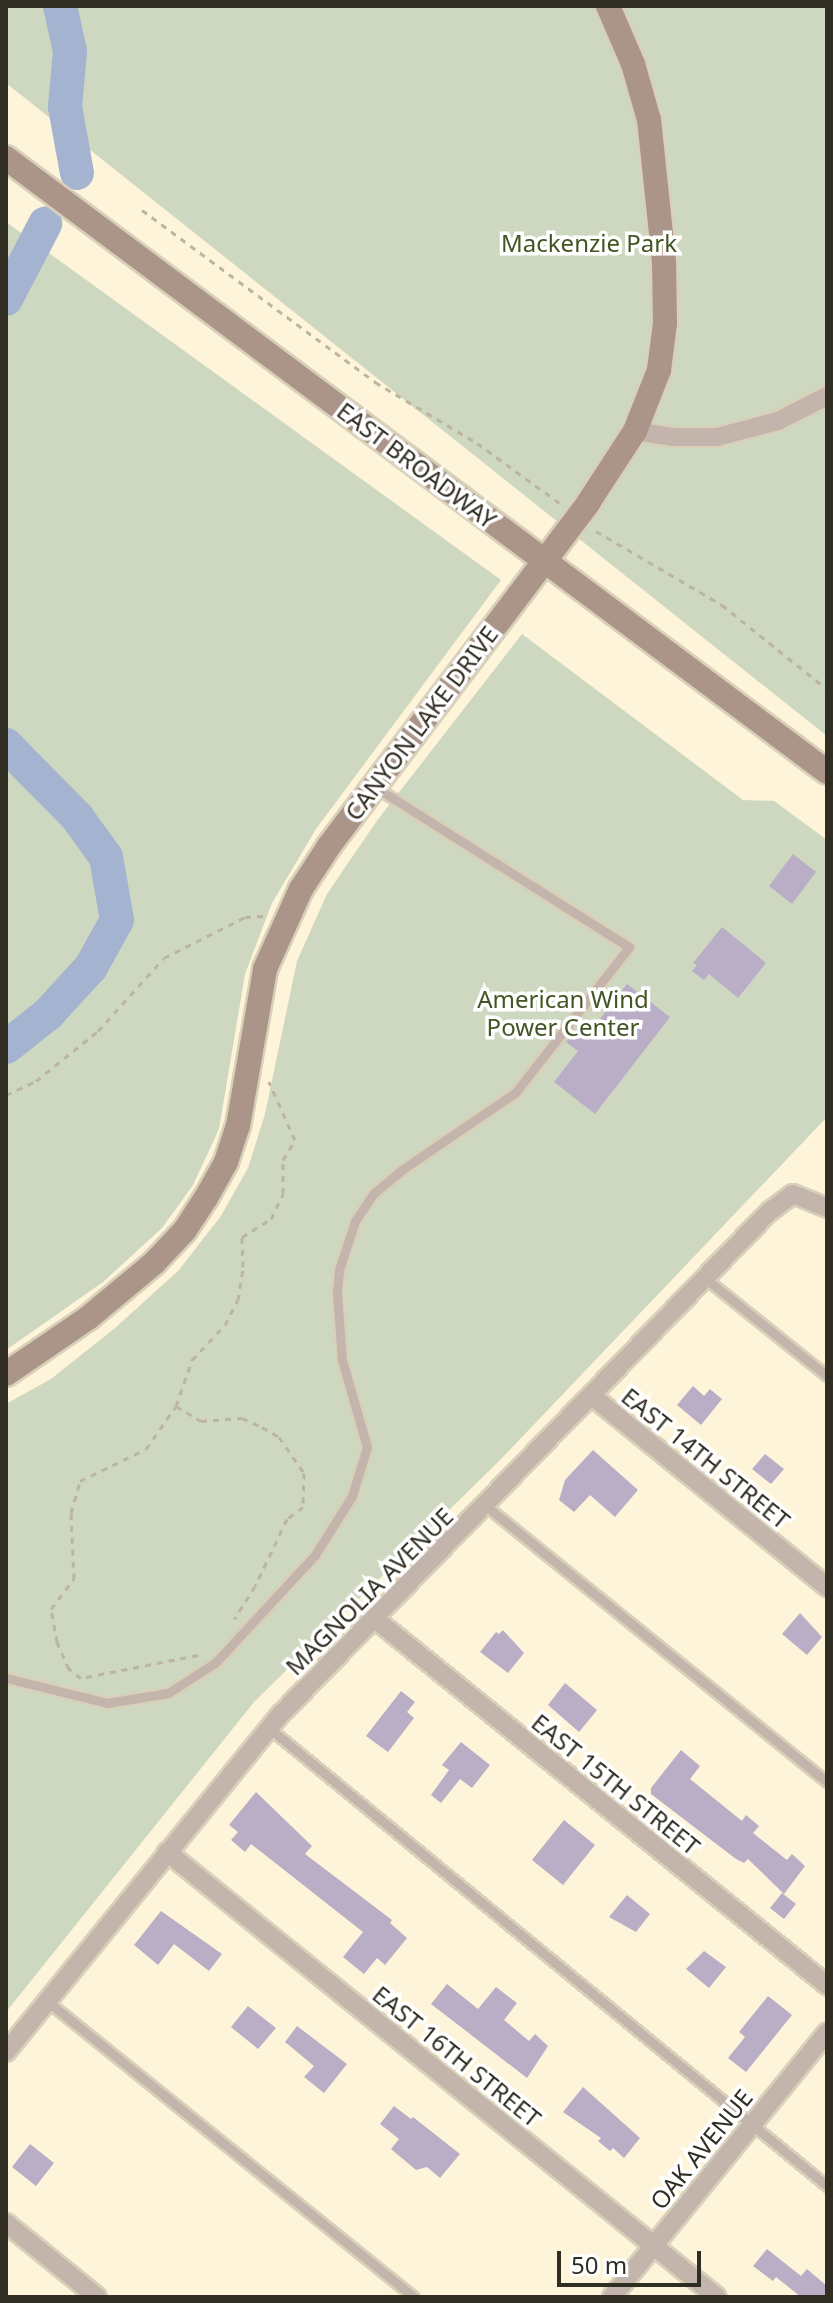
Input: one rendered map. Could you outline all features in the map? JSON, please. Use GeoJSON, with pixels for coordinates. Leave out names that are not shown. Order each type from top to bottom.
{"type":"FeatureCollection","features":[{"type":"Feature","properties":{"kind":"street","name":"CANYON LAKE DRIVE"},"geometry":{"type":"LineString","coordinates":[[6,1374],[88,1318],[154,1263],[185,1230],[226,1162],[246,1091],[265,969],[287,915],[329,846],[577,517],[635,431],[659,370],[665,323],[664,262],[649,120],[633,64],[608,6]]}},
{"type":"Feature","properties":{"kind":"street","name":"EAST BROADWAY"},"geometry":{"type":"LineString","coordinates":[[6,158],[827,772]]}},
{"type":"Feature","properties":{"kind":"street"},"geometry":{"type":"LineString","coordinates":[[635,431],[671,437],[717,437],[778,421],[827,396]]}},
{"type":"Feature","properties":{"kind":"street","name":"MAGNOLIA AVENUE"},"geometry":{"type":"LineString","coordinates":[[6,2052],[269,1728],[769,1212],[789,1195],[827,1208]]}},
{"type":"Feature","properties":{"kind":"street","name":"EAST 14TH STREET"},"geometry":{"type":"LineString","coordinates":[[592,1396],[827,1587]]}},
{"type":"Feature","properties":{"kind":"street","name":"EAST 15TH STREET"},"geometry":{"type":"LineString","coordinates":[[375,1619],[827,1985]]}},
{"type":"Feature","properties":{"kind":"street","name":"EAST 16TH STREET"},"geometry":{"type":"LineString","coordinates":[[167,1852],[717,2297]]}},
{"type":"Feature","properties":{"kind":"street","name":"OAK AVENUE"},"geometry":{"type":"LineString","coordinates":[[612,2297],[827,2032]]}},
{"type":"Feature","properties":{"kind":"street"},"geometry":{"type":"LineString","coordinates":[[6,2223],[97,2297]]}},
{"type":"Feature","properties":{"kind":"lane"},"geometry":{"type":"LineString","coordinates":[[6,1678],[107,1703],[168,1693],[215,1663],[315,1555],[352,1496],[367,1447],[342,1360],[337,1293],[339,1270],[359,1214],[373,1194],[403,1169],[515,1093],[629,947],[374,786]]}},
{"type":"Feature","properties":{"kind":"lane"},"geometry":{"type":"LineString","coordinates":[[705,1278],[827,1376]]}},
{"type":"Feature","properties":{"kind":"lane"},"geometry":{"type":"LineString","coordinates":[[486,1506],[827,1782]]}},
{"type":"Feature","properties":{"kind":"lane"},"geometry":{"type":"LineString","coordinates":[[269,1728],[827,2186]]}},
{"type":"Feature","properties":{"kind":"lane"},"geometry":{"type":"LineString","coordinates":[[47,2001],[414,2297]]}},
{"type":"Feature","properties":{"kind":"path"},"geometry":{"type":"LineString","coordinates":[[142,210],[375,382],[477,443],[607,540],[722,605],[827,689]]}},
{"type":"Feature","properties":{"kind":"path"},"geometry":{"type":"LineString","coordinates":[[6,1095],[36,1081],[98,1031],[164,958],[245,917],[287,915]]}},
{"type":"Feature","properties":{"kind":"path"},"geometry":{"type":"LineString","coordinates":[[209,1650],[190,1659],[81,1678],[69,1669],[63,1656],[51,1609],[74,1579],[71,1513],[80,1481],[146,1449],[176,1406],[192,1360],[225,1325],[238,1300],[242,1237],[271,1219],[283,1194],[283,1160],[295,1140],[252,1046]]}},
{"type":"Feature","properties":{"kind":"path"},"geometry":{"type":"LineString","coordinates":[[176,1406],[201,1421],[242,1418],[262,1427],[279,1437],[304,1473],[303,1507],[287,1519],[255,1586],[232,1622]]}},
{"type":"Feature","properties":{"kind":"green space","name":"Mackenzie Park"},"geometry":{"type":"Polygon","coordinates":[[[6,6],[827,6],[827,736],[6,83],[6,6]]]}},
{"type":"Feature","properties":{"kind":"green space"},"geometry":{"type":"Polygon","coordinates":[[[6,222],[501,580],[316,829],[272,903],[245,974],[219,1129],[193,1185],[162,1228],[103,1282],[6,1350],[6,222]]]}},
{"type":"Feature","properties":{"kind":"green space","name":"American Wind Power Center"},"geometry":{"type":"Polygon","coordinates":[[[522,634],[743,800],[774,801],[827,840],[827,1117],[502,1458],[254,1702],[6,2012],[6,1404],[51,1379],[115,1328],[178,1271],[221,1216],[248,1168],[265,1114],[297,961],[327,894],[376,822],[522,634]]]}},
{"type":"Feature","properties":{"kind":"building"},"geometry":{"type":"Polygon","coordinates":[[[793,854],[816,872],[792,904],[769,886],[793,854]]]}},
{"type":"Feature","properties":{"kind":"building"},"geometry":{"type":"Polygon","coordinates":[[[722,927],[766,963],[738,998],[709,974],[704,980],[692,971],[697,965],[693,963],[722,927]]]}},
{"type":"Feature","properties":{"kind":"building"},"geometry":{"type":"Polygon","coordinates":[[[627,984],[670,1017],[595,1114],[554,1082],[578,1051],[566,1042],[579,1025],[589,1033],[627,984]]]}},
{"type":"Feature","properties":{"kind":"building"},"geometry":{"type":"Polygon","coordinates":[[[693,1386],[704,1396],[710,1389],[722,1399],[701,1425],[677,1405],[693,1386]]]}},
{"type":"Feature","properties":{"kind":"building"},"geometry":{"type":"Polygon","coordinates":[[[593,1450],[638,1490],[615,1517],[590,1495],[574,1512],[559,1500],[565,1480],[593,1450]]]}},
{"type":"Feature","properties":{"kind":"building"},"geometry":{"type":"Polygon","coordinates":[[[765,1454],[784,1469],[771,1484],[752,1469],[765,1454]]]}},
{"type":"Feature","properties":{"kind":"building"},"geometry":{"type":"Polygon","coordinates":[[[800,1613],[822,1637],[807,1655],[782,1634],[800,1613]]]}},
{"type":"Feature","properties":{"kind":"building"},"geometry":{"type":"Polygon","coordinates":[[[503,1630],[524,1653],[508,1673],[480,1652],[496,1632],[499,1634],[503,1630]]]}},
{"type":"Feature","properties":{"kind":"building"},"geometry":{"type":"Polygon","coordinates":[[[565,1683],[597,1710],[579,1732],[548,1705],[565,1683]]]}},
{"type":"Feature","properties":{"kind":"building"},"geometry":{"type":"Polygon","coordinates":[[[401,1691],[415,1702],[407,1712],[414,1718],[388,1752],[366,1736],[401,1691]]]}},
{"type":"Feature","properties":{"kind":"building"},"geometry":{"type":"Polygon","coordinates":[[[461,1742],[490,1765],[472,1788],[460,1779],[441,1803],[431,1795],[449,1770],[442,1765],[461,1742]]]}},
{"type":"Feature","properties":{"kind":"building"},"geometry":{"type":"Polygon","coordinates":[[[681,1750],[700,1766],[690,1779],[742,1821],[746,1815],[759,1826],[753,1833],[787,1860],[792,1854],[805,1866],[784,1894],[748,1859],[744,1863],[736,1859],[651,1794],[651,1788],[681,1750]]]}},
{"type":"Feature","properties":{"kind":"building"},"geometry":{"type":"Polygon","coordinates":[[[256,1792],[312,1846],[305,1854],[392,1920],[390,1923],[407,1938],[385,1965],[377,1958],[364,1974],[343,1957],[363,1932],[251,1844],[245,1852],[231,1840],[238,1832],[229,1825],[256,1792]]]}},
{"type":"Feature","properties":{"kind":"building"},"geometry":{"type":"Polygon","coordinates":[[[564,1820],[595,1845],[563,1885],[532,1860],[564,1820]]]}},
{"type":"Feature","properties":{"kind":"building"},"geometry":{"type":"Polygon","coordinates":[[[782,1893],[796,1904],[784,1919],[770,1908],[782,1893]]]}},
{"type":"Feature","properties":{"kind":"building"},"geometry":{"type":"Polygon","coordinates":[[[627,1895],[650,1914],[636,1932],[609,1917],[627,1895]]]}},
{"type":"Feature","properties":{"kind":"building"},"geometry":{"type":"Polygon","coordinates":[[[161,1911],[222,1954],[209,1971],[174,1944],[158,1965],[134,1945],[161,1911]]]}},
{"type":"Feature","properties":{"kind":"building"},"geometry":{"type":"Polygon","coordinates":[[[704,1951],[726,1967],[709,1988],[686,1969],[704,1951]]]}},
{"type":"Feature","properties":{"kind":"building"},"geometry":{"type":"Polygon","coordinates":[[[447,1984],[478,2009],[496,1987],[517,2003],[504,2020],[529,2041],[535,2034],[548,2046],[527,2078],[431,2004],[447,1984]]]}},
{"type":"Feature","properties":{"kind":"building"},"geometry":{"type":"Polygon","coordinates":[[[768,1996],[792,2015],[746,2072],[728,2058],[745,2037],[739,2032],[768,1996]]]}},
{"type":"Feature","properties":{"kind":"building"},"geometry":{"type":"Polygon","coordinates":[[[248,2006],[276,2028],[258,2049],[231,2027],[248,2006]]]}},
{"type":"Feature","properties":{"kind":"building"},"geometry":{"type":"Polygon","coordinates":[[[297,2026],[347,2064],[324,2093],[304,2077],[314,2066],[285,2042],[297,2026]]]}},
{"type":"Feature","properties":{"kind":"building"},"geometry":{"type":"Polygon","coordinates":[[[583,2087],[640,2138],[624,2158],[613,2148],[610,2151],[598,2141],[601,2138],[563,2112],[583,2087]]]}},
{"type":"Feature","properties":{"kind":"building"},"geometry":{"type":"Polygon","coordinates":[[[394,2106],[460,2154],[440,2178],[427,2167],[416,2170],[391,2149],[399,2139],[380,2124],[394,2106]]]}},
{"type":"Feature","properties":{"kind":"building"},"geometry":{"type":"Polygon","coordinates":[[[30,2144],[54,2163],[36,2186],[12,2167],[30,2144]]]}},
{"type":"Feature","properties":{"kind":"building"},"geometry":{"type":"Polygon","coordinates":[[[767,2249],[801,2276],[807,2269],[827,2286],[827,2297],[801,2297],[776,2277],[773,2281],[753,2266],[767,2249]]]}},
{"type":"Feature","properties":{"kind":"waterway"},"geometry":{"type":"LineString","coordinates":[[60,6],[70,51],[65,107],[77,173]]}},
{"type":"Feature","properties":{"kind":"waterway"},"geometry":{"type":"LineString","coordinates":[[6,299],[45,224]]}},
{"type":"Feature","properties":{"kind":"waterway"},"geometry":{"type":"LineString","coordinates":[[6,745],[77,817],[106,857],[117,920],[91,967],[48,1014],[6,1047]]}}]}
